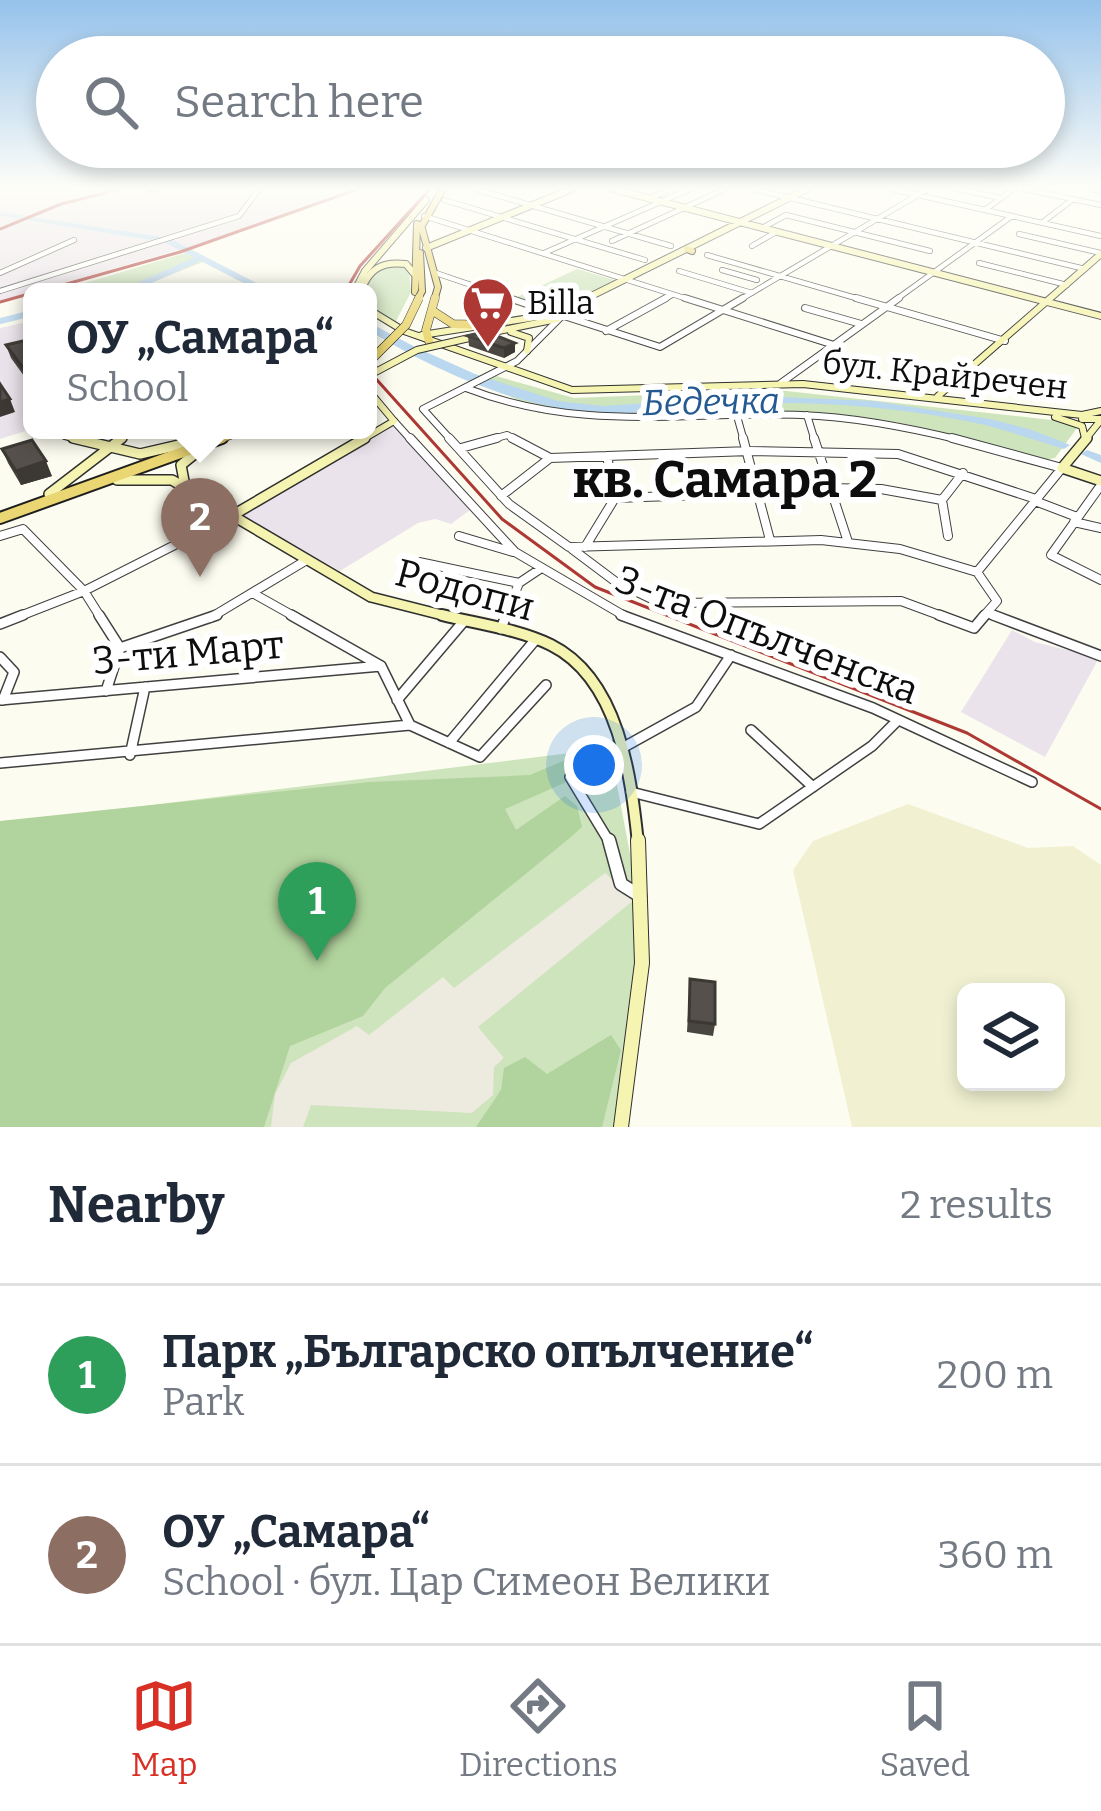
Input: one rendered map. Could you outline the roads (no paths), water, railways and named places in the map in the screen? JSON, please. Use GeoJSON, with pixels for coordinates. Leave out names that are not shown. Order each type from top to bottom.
{"type":"FeatureCollection","features":[{"type":"Feature","properties":{"kind":"main road"},"geometry":{"type":"LineString","coordinates":[[415,242],[418,291]]}},
{"type":"Feature","properties":{"kind":"main road"},"geometry":{"type":"LineString","coordinates":[[377,351],[406,325],[418,291],[422,242]]}},
{"type":"Feature","properties":{"kind":"main road"},"geometry":{"type":"LineString","coordinates":[[425,244],[439,287],[432,342]]}},
{"type":"Feature","properties":{"kind":"main road"},"geometry":{"type":"LineString","coordinates":[[433,311],[453,324],[489,325]]}},
{"type":"Feature","properties":{"kind":"main road"},"geometry":{"type":"LineString","coordinates":[[207,441],[211,439]]}},
{"type":"Feature","properties":{"kind":"main road"},"geometry":{"type":"LineString","coordinates":[[0,515],[214,439]]}},
{"type":"Feature","properties":{"kind":"street"},"geometry":{"type":"LineString","coordinates":[[0,274],[71,242]]}},
{"type":"Feature","properties":{"kind":"street"},"geometry":{"type":"LineString","coordinates":[[27,283],[164,242]]}},
{"type":"Feature","properties":{"kind":"street"},"geometry":{"type":"LineString","coordinates":[[360,283],[390,242]]}},
{"type":"Feature","properties":{"kind":"street"},"geometry":{"type":"LineString","coordinates":[[425,244],[435,242]]}},
{"type":"Feature","properties":{"kind":"street"},"geometry":{"type":"LineString","coordinates":[[505,242],[834,345]]}},
{"type":"Feature","properties":{"kind":"street"},"geometry":{"type":"LineString","coordinates":[[544,254],[572,242]]}},
{"type":"Feature","properties":{"kind":"street"},"geometry":{"type":"LineString","coordinates":[[581,242],[645,260]]}},
{"type":"Feature","properties":{"kind":"street"},"geometry":{"type":"LineString","coordinates":[[657,242],[671,246]]}},
{"type":"Feature","properties":{"kind":"street"},"geometry":{"type":"LineString","coordinates":[[377,371],[417,350],[560,316],[707,242]]}},
{"type":"Feature","properties":{"kind":"street"},"geometry":{"type":"LineString","coordinates":[[752,246],[760,242]]}},
{"type":"Feature","properties":{"kind":"street"},"geometry":{"type":"LineString","coordinates":[[814,242],[1101,316]]}},
{"type":"Feature","properties":{"kind":"street"},"geometry":{"type":"LineString","coordinates":[[434,272],[660,347],[840,242]]}},
{"type":"Feature","properties":{"kind":"street"},"geometry":{"type":"LineString","coordinates":[[893,242],[930,251]]}},
{"type":"Feature","properties":{"kind":"street"},"geometry":{"type":"LineString","coordinates":[[781,383],[976,242],[1085,268]]}},
{"type":"Feature","properties":{"kind":"street"},"geometry":{"type":"LineString","coordinates":[[1050,242],[1101,254]]}},
{"type":"Feature","properties":{"kind":"street"},"geometry":{"type":"LineString","coordinates":[[954,397],[959,382],[1101,254]]}},
{"type":"Feature","properties":{"kind":"street"},"geometry":{"type":"LineString","coordinates":[[707,255],[1006,340]]}},
{"type":"Feature","properties":{"kind":"street"},"geometry":{"type":"LineString","coordinates":[[362,283],[382,263],[406,263],[417,277]]}},
{"type":"Feature","properties":{"kind":"street"},"geometry":{"type":"LineString","coordinates":[[734,263],[722,270],[757,280]]}},
{"type":"Feature","properties":{"kind":"street"},"geometry":{"type":"LineString","coordinates":[[980,263],[1067,285]]}},
{"type":"Feature","properties":{"kind":"street"},"geometry":{"type":"LineString","coordinates":[[679,271],[752,293]]}},
{"type":"Feature","properties":{"kind":"street"},"geometry":{"type":"LineString","coordinates":[[606,331],[673,294]]}},
{"type":"Feature","properties":{"kind":"street"},"geometry":{"type":"LineString","coordinates":[[805,308],[862,325]]}},
{"type":"Feature","properties":{"kind":"street"},"geometry":{"type":"LineString","coordinates":[[432,342],[468,328],[560,316]]}},
{"type":"Feature","properties":{"kind":"street"},"geometry":{"type":"LineString","coordinates":[[560,316],[527,351],[497,372],[423,409],[501,496],[616,582],[660,603],[901,601],[974,628],[996,598],[977,572],[925,552],[848,542],[770,539],[572,549]]}},
{"type":"Feature","properties":{"kind":"street","name":"бул. Крайречен"},"geometry":{"type":"LineString","coordinates":[[377,317],[539,388],[589,396],[770,387],[931,399]]}},
{"type":"Feature","properties":{"kind":"street","name":"бул. Крайречен"},"geometry":{"type":"LineString","coordinates":[[377,317],[432,342]]}},
{"type":"Feature","properties":{"kind":"street"},"geometry":{"type":"LineString","coordinates":[[500,332],[527,336],[527,351]]}},
{"type":"Feature","properties":{"kind":"street","name":"бул. Крайречен"},"geometry":{"type":"LineString","coordinates":[[497,372],[585,391],[781,383],[1098,419]]}},
{"type":"Feature","properties":{"kind":"street"},"geometry":{"type":"LineString","coordinates":[[954,397],[959,382]]}},
{"type":"Feature","properties":{"kind":"street"},"geometry":{"type":"LineString","coordinates":[[468,386],[518,412],[545,417],[807,415],[925,429],[1099,481]]}},
{"type":"Feature","properties":{"kind":"street"},"geometry":{"type":"LineString","coordinates":[[931,399],[954,397],[986,406]]}},
{"type":"Feature","properties":{"kind":"street"},"geometry":{"type":"LineString","coordinates":[[377,401],[394,421],[377,431]]}},
{"type":"Feature","properties":{"kind":"street","name":"бул. Крайречен"},"geometry":{"type":"LineString","coordinates":[[986,406],[1098,419]]}},
{"type":"Feature","properties":{"kind":"street"},"geometry":{"type":"LineString","coordinates":[[807,415],[814,451],[848,542]]}},
{"type":"Feature","properties":{"kind":"street"},"geometry":{"type":"LineString","coordinates":[[737,416],[770,539]]}},
{"type":"Feature","properties":{"kind":"street"},"geometry":{"type":"LineString","coordinates":[[1055,417],[1082,426],[1085,439]]}},
{"type":"Feature","properties":{"kind":"street"},"geometry":{"type":"LineString","coordinates":[[977,572],[1098,419]]}},
{"type":"Feature","properties":{"kind":"street","name":"3-та Опълченска"},"geometry":{"type":"LineString","coordinates":[[394,421],[514,552],[622,616],[898,719],[1032,782]]}},
{"type":"Feature","properties":{"kind":"street"},"geometry":{"type":"LineString","coordinates":[[461,448],[507,435],[550,458],[750,451],[898,454],[963,473],[1101,529]]}},
{"type":"Feature","properties":{"kind":"street"},"geometry":{"type":"LineString","coordinates":[[70,439],[90,450],[88,467]]}},
{"type":"Feature","properties":{"kind":"street"},"geometry":{"type":"LineString","coordinates":[[78,439],[151,454],[207,441]]}},
{"type":"Feature","properties":{"kind":"street"},"geometry":{"type":"LineString","coordinates":[[52,496],[120,439]]}},
{"type":"Feature","properties":{"kind":"street"},"geometry":{"type":"LineString","coordinates":[[124,439],[128,452]]}},
{"type":"Feature","properties":{"kind":"street"},"geometry":{"type":"LineString","coordinates":[[0,624],[84,591],[228,518],[363,439]]}},
{"type":"Feature","properties":{"kind":"street"},"geometry":{"type":"LineString","coordinates":[[52,496],[140,477],[185,486],[181,465],[207,441]]}},
{"type":"Feature","properties":{"kind":"street"},"geometry":{"type":"LineString","coordinates":[[1073,454],[1099,481]]}},
{"type":"Feature","properties":{"kind":"street"},"geometry":{"type":"LineString","coordinates":[[585,547],[615,498],[607,456]]}},
{"type":"Feature","properties":{"kind":"street"},"geometry":{"type":"LineString","coordinates":[[501,496],[550,458]]}},
{"type":"Feature","properties":{"kind":"street"},"geometry":{"type":"LineString","coordinates":[[948,536],[942,500],[963,473]]}},
{"type":"Feature","properties":{"kind":"street"},"geometry":{"type":"LineString","coordinates":[[1099,481],[1052,557],[1101,580]]}},
{"type":"Feature","properties":{"kind":"street","name":"Родопи"},"geometry":{"type":"LineString","coordinates":[[185,486],[228,518],[371,597],[536,639],[561,650],[592,679],[624,748],[641,897],[640,1011],[621,1127]]}},
{"type":"Feature","properties":{"kind":"street"},"geometry":{"type":"LineString","coordinates":[[827,488],[881,489],[942,500]]}},
{"type":"Feature","properties":{"kind":"street"},"geometry":{"type":"LineString","coordinates":[[615,498],[758,493]]}},
{"type":"Feature","properties":{"kind":"street"},"geometry":{"type":"LineString","coordinates":[[0,536],[23,529],[84,591],[120,648]]}},
{"type":"Feature","properties":{"kind":"street"},"geometry":{"type":"LineString","coordinates":[[459,536],[499,552],[514,552]]}},
{"type":"Feature","properties":{"kind":"street"},"geometry":{"type":"LineString","coordinates":[[120,648],[166,639],[256,596],[305,561]]}},
{"type":"Feature","properties":{"kind":"street"},"geometry":{"type":"LineString","coordinates":[[419,562],[519,583],[540,569]]}},
{"type":"Feature","properties":{"kind":"street"},"geometry":{"type":"LineString","coordinates":[[501,629],[519,583]]}},
{"type":"Feature","properties":{"kind":"street"},"geometry":{"type":"LineString","coordinates":[[256,596],[381,666],[410,725]]}},
{"type":"Feature","properties":{"kind":"street"},"geometry":{"type":"LineString","coordinates":[[986,613],[1101,656]]}},
{"type":"Feature","properties":{"kind":"street"},"geometry":{"type":"LineString","coordinates":[[397,700],[465,620]]}},
{"type":"Feature","properties":{"kind":"street"},"geometry":{"type":"LineString","coordinates":[[448,742],[536,639]]}},
{"type":"Feature","properties":{"kind":"street"},"geometry":{"type":"LineString","coordinates":[[106,691],[120,648]]}},
{"type":"Feature","properties":{"kind":"street"},"geometry":{"type":"LineString","coordinates":[[641,897],[621,884],[614,849],[570,777],[696,706],[731,655]]}},
{"type":"Feature","properties":{"kind":"street"},"geometry":{"type":"LineString","coordinates":[[0,657],[14,672],[2,700]]}},
{"type":"Feature","properties":{"kind":"street","name":"3-ти Март"},"geometry":{"type":"LineString","coordinates":[[2,700],[381,666]]}},
{"type":"Feature","properties":{"kind":"street"},"geometry":{"type":"LineString","coordinates":[[0,763],[130,755],[410,725],[480,757],[546,685]]}},
{"type":"Feature","properties":{"kind":"street"},"geometry":{"type":"LineString","coordinates":[[130,755],[145,687]]}},
{"type":"Feature","properties":{"kind":"street"},"geometry":{"type":"LineString","coordinates":[[629,792],[667,796],[700,815],[759,824],[872,746],[898,719]]}},
{"type":"Feature","properties":{"kind":"street"},"geometry":{"type":"LineString","coordinates":[[751,730],[813,787]]}},
{"type":"Feature","properties":{"kind":"waterway","name":"Бедечка"},"geometry":{"type":"LineString","coordinates":[[169,242],[251,283]]}},
{"type":"Feature","properties":{"kind":"waterway"},"geometry":{"type":"LineString","coordinates":[[144,283],[196,260]]}},
{"type":"Feature","properties":{"kind":"waterway"},"geometry":{"type":"LineString","coordinates":[[0,321],[23,315]]}},
{"type":"Feature","properties":{"kind":"waterway","name":"Бедечка"},"geometry":{"type":"LineString","coordinates":[[377,330],[471,376],[581,408],[756,400],[873,404],[990,423],[1064,445]]}},
{"type":"Feature","properties":{"kind":"waterway","name":"Бедечка"},"geometry":{"type":"LineString","coordinates":[[1087,454],[1101,459]]}},
{"type":"Feature","properties":{"kind":"railway"},"geometry":{"type":"LineString","coordinates":[[70,283],[209,242]]}},
{"type":"Feature","properties":{"kind":"railway"},"geometry":{"type":"LineString","coordinates":[[350,283],[382,242]]}},
{"type":"Feature","properties":{"kind":"railway"},"geometry":{"type":"LineString","coordinates":[[0,302],[23,296]]}},
{"type":"Feature","properties":{"kind":"railway"},"geometry":{"type":"LineString","coordinates":[[377,380],[502,519],[595,587],[967,733],[1101,809]]}},
{"type":"Feature","properties":{"kind":"place","name":"Billa"},"geometry":{"type":"Point","coordinates":[488,349]}},
{"type":"Feature","properties":{"kind":"place","name":"ОУ „Самара“"},"geometry":{"type":"Point","coordinates":[200,577]}},
{"type":"Feature","properties":{"kind":"place","name":"Парк „Българско опълчение“"},"geometry":{"type":"Point","coordinates":[317,961]}},
{"type":"Feature","properties":{"kind":"district","name":"кв. Самара 2"},"geometry":{"type":"Point","coordinates":[725,480]}}]}
